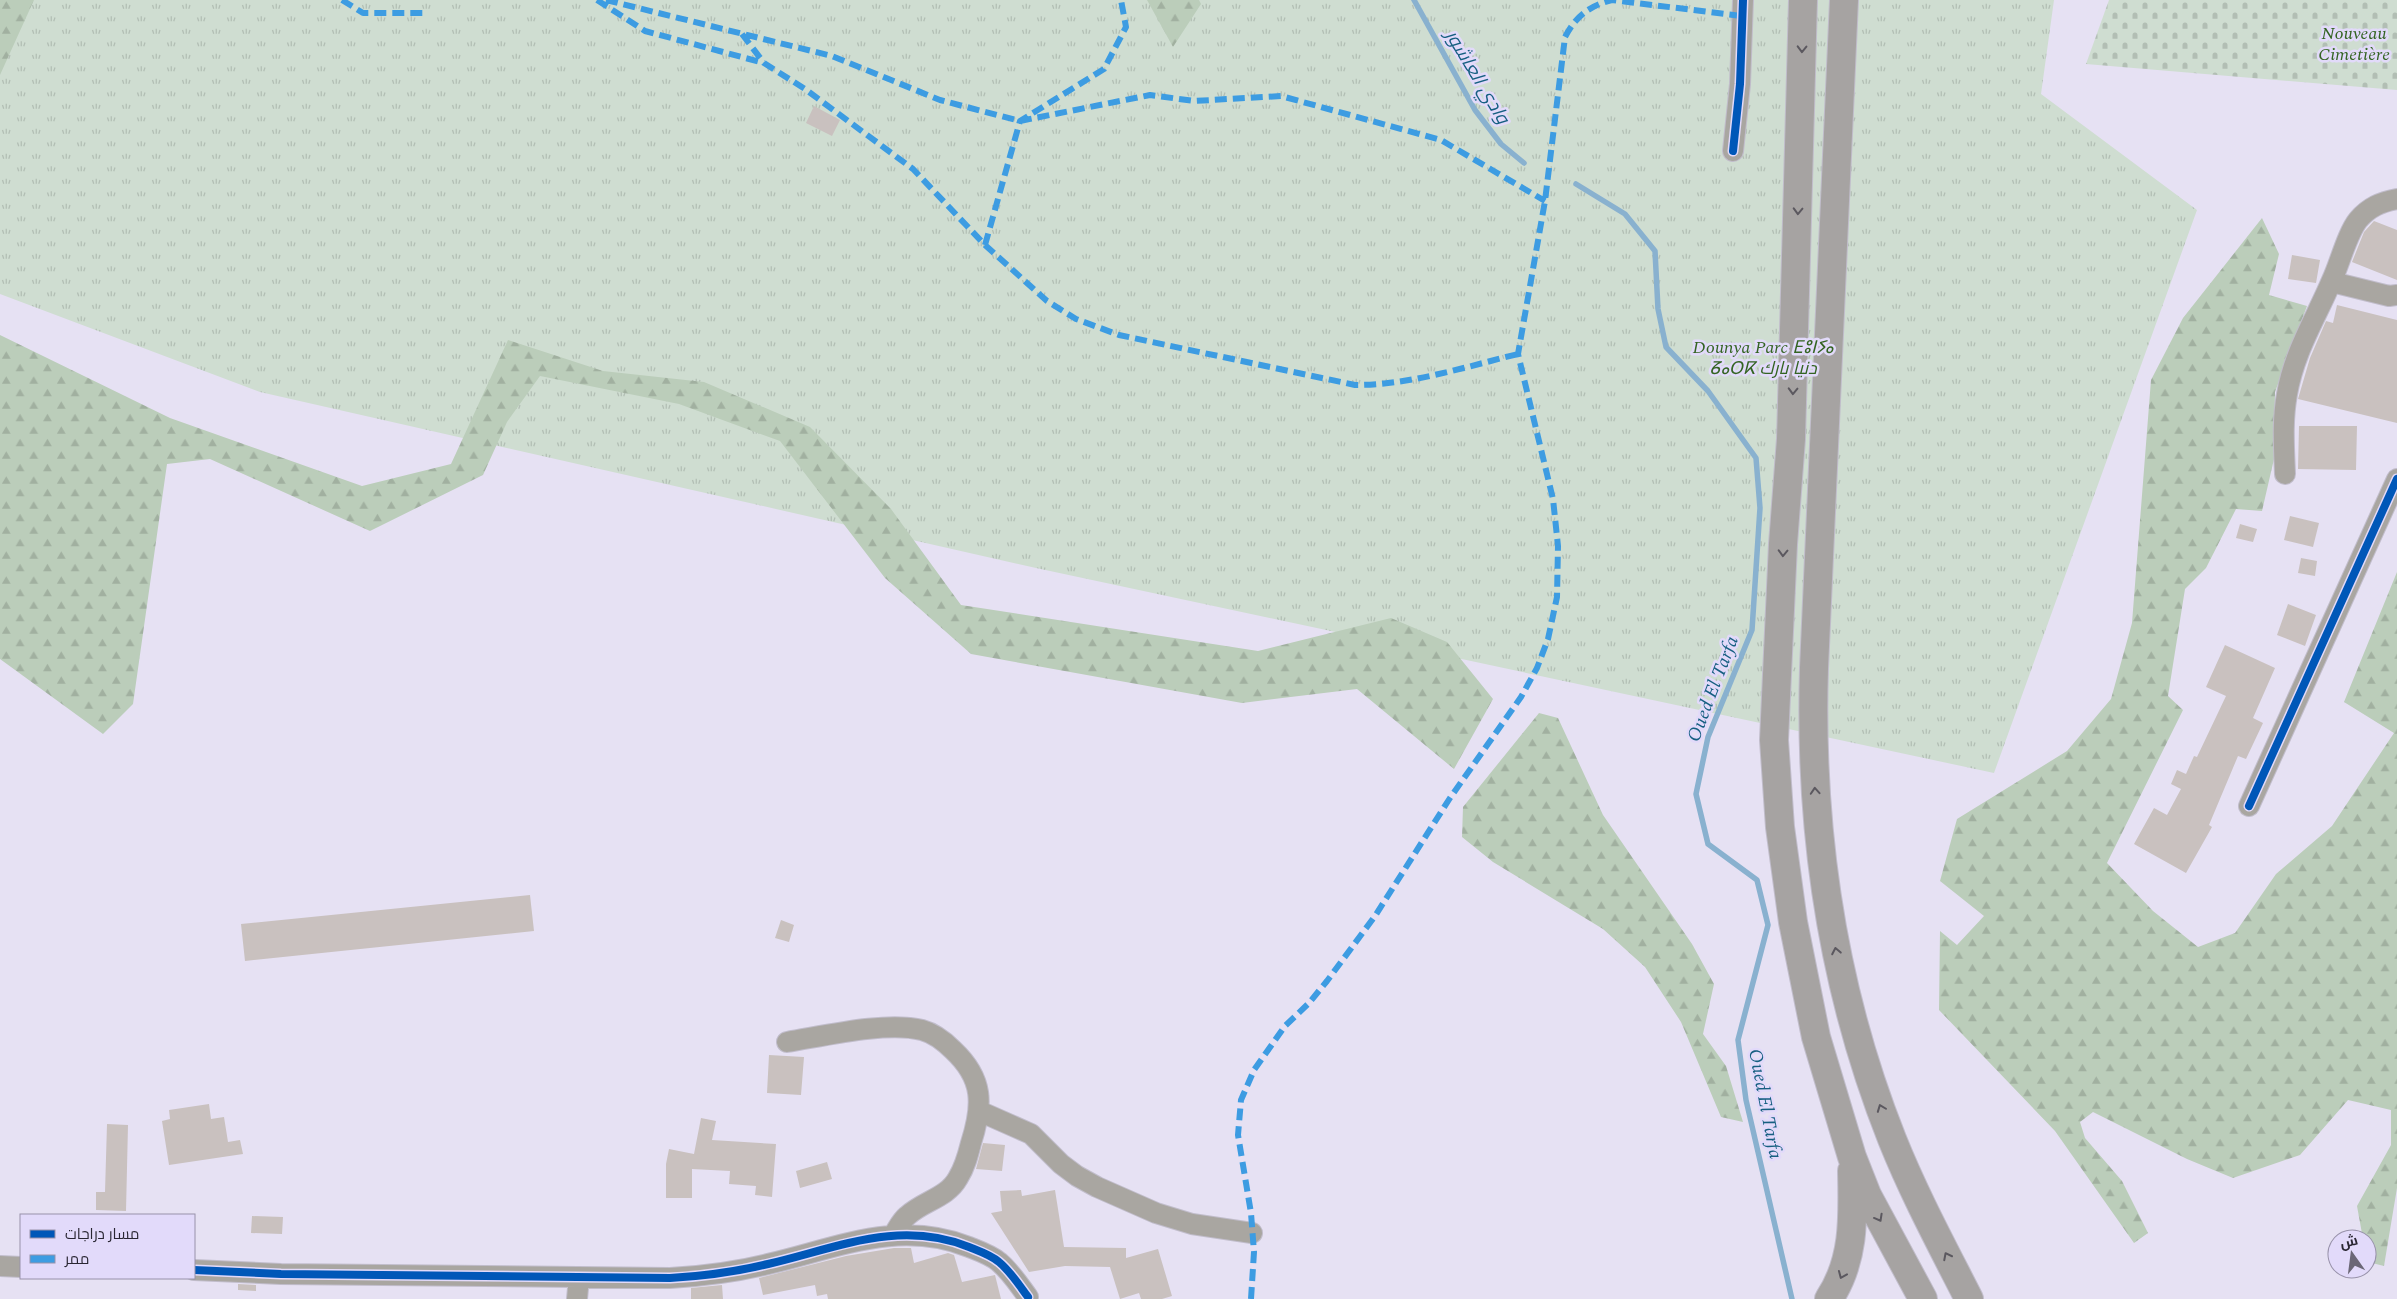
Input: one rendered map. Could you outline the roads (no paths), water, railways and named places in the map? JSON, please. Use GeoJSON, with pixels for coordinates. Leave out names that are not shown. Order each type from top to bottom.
{"type":"FeatureCollection","features":[{"type":"Feature","properties":{"kind":"highway"},"geometry":{"type":"LineString","coordinates":[[1803,0],[1792,429],[1783,544],[1774,740],[1780,827],[1793,922],[1816,1037],[1852,1157],[1867,1195],[1923,1299]]}},
{"type":"Feature","properties":{"kind":"highway"},"geometry":{"type":"LineString","coordinates":[[1844,0],[1814,668],[1813,764],[1818,831],[1835,946],[1860,1048],[1892,1139],[1911,1183],[1970,1299]]}},
{"type":"Feature","properties":{"kind":"highway"},"geometry":{"type":"LineString","coordinates":[[1829,1299],[1837,1286],[1846,1264],[1851,1241],[1852,1157]]}},
{"type":"Feature","properties":{"kind":"street"},"geometry":{"type":"LineString","coordinates":[[1733,151],[1740,84],[1743,0]]}},
{"type":"Feature","properties":{"kind":"street"},"geometry":{"type":"LineString","coordinates":[[2285,474],[2283,434],[2287,393],[2297,354],[2332,282],[2356,222],[2368,209],[2383,201],[2397,199]]}},
{"type":"Feature","properties":{"kind":"street"},"geometry":{"type":"LineString","coordinates":[[2332,282],[2389,296],[2397,295]]}},
{"type":"Feature","properties":{"kind":"street"},"geometry":{"type":"LineString","coordinates":[[2249,806],[2397,479]]}},
{"type":"Feature","properties":{"kind":"street"},"geometry":{"type":"LineString","coordinates":[[786,1042],[897,1027],[923,1030],[944,1041],[972,1073],[979,1092],[980,1111],[964,1166],[953,1187],[907,1215],[894,1234]]}},
{"type":"Feature","properties":{"kind":"street"},"geometry":{"type":"LineString","coordinates":[[980,1111],[1031,1134],[1077,1176],[1156,1213],[1192,1224],[1221,1230],[1252,1233]]}},
{"type":"Feature","properties":{"kind":"street"},"geometry":{"type":"LineString","coordinates":[[195,1270],[281,1274],[670,1278],[711,1275],[768,1264],[894,1234],[936,1236],[978,1250],[998,1261],[1028,1297]]}},
{"type":"Feature","properties":{"kind":"street"},"geometry":{"type":"LineString","coordinates":[[0,1266],[20,1267]]}},
{"type":"Feature","properties":{"kind":"street"},"geometry":{"type":"LineString","coordinates":[[577,1299],[579,1277]]}},
{"type":"Feature","properties":{"kind":"waterway","name":"وادي العاشور"},"geometry":{"type":"LineString","coordinates":[[1414,0],[1475,110],[1501,144],[1524,163]]}},
{"type":"Feature","properties":{"kind":"waterway","name":"Oued El Tarfa"},"geometry":{"type":"LineString","coordinates":[[1576,184],[1625,214],[1655,251],[1658,309],[1666,347],[1708,391],[1756,458],[1760,508],[1752,630],[1708,737],[1696,794],[1708,844],[1757,880],[1768,925],[1738,1040],[1746,1100],[1792,1299]]}},
{"type":"Feature","properties":{"kind":"park label","name":"Nouveau Cimetière"},"geometry":{"type":"Point","coordinates":[2354,43]}},
{"type":"Feature","properties":{"kind":"park label","name":"Dounya Parc ⴹⵓⵏⵢⴰ ⵒⴰⵔⴽ دنيا بارك"},"geometry":{"type":"Point","coordinates":[1763,357]}}]}
